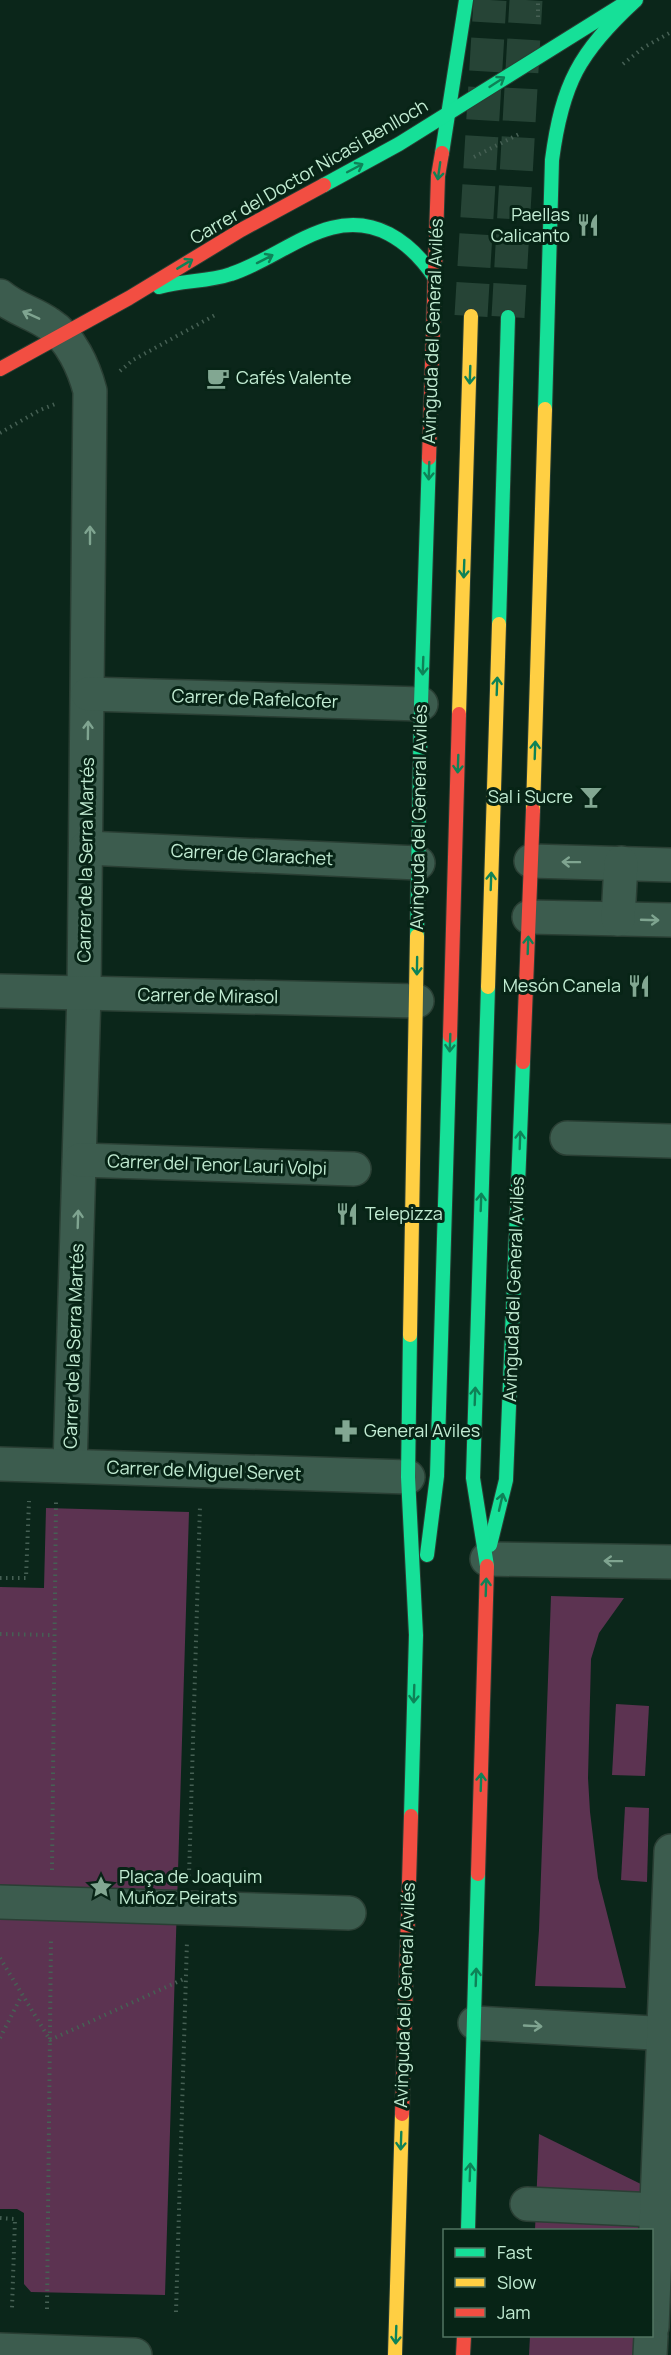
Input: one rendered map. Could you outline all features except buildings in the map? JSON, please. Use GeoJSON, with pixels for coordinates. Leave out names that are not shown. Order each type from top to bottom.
{"type":"FeatureCollection","features":[{"type":"Feature","properties":{"kind":"main road","name":"Avinguda del General Avilés"},"geometry":{"type":"LineString","coordinates":[[395,2355],[416,1635],[408,1477],[421,704],[438,176],[466,0]]}},
{"type":"Feature","properties":{"kind":"main road","name":"Carrer del Doctor Nicasi Benlloch"},"geometry":{"type":"LineString","coordinates":[[0,369],[129,297],[241,230],[399,144],[631,0]]}},
{"type":"Feature","properties":{"kind":"main road","name":"Avinguda del General Avilés"},"geometry":{"type":"LineString","coordinates":[[487,1559],[506,1480],[531,861],[552,160],[558,117],[570,81],[584,54],[609,23],[636,0]]}},
{"type":"Feature","properties":{"kind":"main road"},"geometry":{"type":"LineString","coordinates":[[129,297],[163,285],[232,274],[327,227],[342,224],[375,225],[392,234],[425,262],[435,278]]}},
{"type":"Feature","properties":{"kind":"main road","name":"Avinguda del General Avilés"},"geometry":{"type":"LineString","coordinates":[[416,1635],[437,1476],[471,316]]}},
{"type":"Feature","properties":{"kind":"main road","name":"Avinguda del General Avilés"},"geometry":{"type":"LineString","coordinates":[[468,2229],[487,1559],[473,1478],[508,317]]}},
{"type":"Feature","properties":{"kind":"main road"},"geometry":{"type":"LineString","coordinates":[[463,2355],[464,2337]]}},
{"type":"Feature","properties":{"kind":"street","name":"Carrer de la Serra Martés"},"geometry":{"type":"LineString","coordinates":[[0,297],[12,307],[49,323],[62,335],[85,370],[90,391],[84,993],[70,1466]]}},
{"type":"Feature","properties":{"kind":"street","name":"Carrer de Rafelcofer"},"geometry":{"type":"LineString","coordinates":[[88,694],[421,704]]}},
{"type":"Feature","properties":{"kind":"street","name":"Carrer de Clarachet"},"geometry":{"type":"LineString","coordinates":[[86,848],[418,863]]}},
{"type":"Feature","properties":{"kind":"street"},"geometry":{"type":"LineString","coordinates":[[531,861],[671,866]]}},
{"type":"Feature","properties":{"kind":"street"},"geometry":{"type":"LineString","coordinates":[[618,919],[621,863]]}},
{"type":"Feature","properties":{"kind":"street"},"geometry":{"type":"LineString","coordinates":[[529,917],[671,920]]}},
{"type":"Feature","properties":{"kind":"street","name":"Carrer de Mirasol"},"geometry":{"type":"LineString","coordinates":[[0,991],[417,1001]]}},
{"type":"Feature","properties":{"kind":"street"},"geometry":{"type":"LineString","coordinates":[[567,1138],[671,1141]]}},
{"type":"Feature","properties":{"kind":"street","name":"Carrer del Tenor Lauri Volpi"},"geometry":{"type":"LineString","coordinates":[[80,1160],[354,1169]]}},
{"type":"Feature","properties":{"kind":"street","name":"Carrer de Miguel Servet"},"geometry":{"type":"LineString","coordinates":[[0,1464],[408,1477]]}},
{"type":"Feature","properties":{"kind":"street"},"geometry":{"type":"LineString","coordinates":[[487,1559],[671,1562]]}},
{"type":"Feature","properties":{"kind":"street"},"geometry":{"type":"LineString","coordinates":[[653,2280],[667,2033],[671,1851]]}},
{"type":"Feature","properties":{"kind":"street"},"geometry":{"type":"LineString","coordinates":[[0,1902],[349,1913]]}},
{"type":"Feature","properties":{"kind":"street"},"geometry":{"type":"LineString","coordinates":[[475,2023],[667,2033]]}},
{"type":"Feature","properties":{"kind":"street"},"geometry":{"type":"LineString","coordinates":[[527,2204],[656,2210]]}},
{"type":"Feature","properties":{"kind":"street"},"geometry":{"type":"LineString","coordinates":[[651,2337],[651,2355]]}},
{"type":"Feature","properties":{"kind":"street"},"geometry":{"type":"LineString","coordinates":[[0,2350],[135,2355]]}},
{"type":"Feature","properties":{"kind":"path"},"geometry":{"type":"LineString","coordinates":[[538,0],[538,11]]}},
{"type":"Feature","properties":{"kind":"path"},"geometry":{"type":"LineString","coordinates":[[618,69],[643,48],[671,32]]}},
{"type":"Feature","properties":{"kind":"path"},"geometry":{"type":"LineString","coordinates":[[468,161],[525,131]]}},
{"type":"Feature","properties":{"kind":"path"},"geometry":{"type":"LineString","coordinates":[[0,433],[40,410],[59,403]]}},
{"type":"Feature","properties":{"kind":"path"},"geometry":{"type":"LineString","coordinates":[[0,1578],[26,1578],[29,1501]]}},
{"type":"Feature","properties":{"kind":"path"},"geometry":{"type":"LineString","coordinates":[[0,1634],[54,1635]]}},
{"type":"Feature","properties":{"kind":"path"},"geometry":{"type":"LineString","coordinates":[[0,1958],[50,2040],[186,1978]]}},
{"type":"Feature","properties":{"kind":"path"},"geometry":{"type":"LineString","coordinates":[[0,2038],[22,1995]]}},
{"type":"Feature","properties":{"kind":"path"},"geometry":{"type":"LineString","coordinates":[[0,2218],[15,2219],[12,2308]]}},
{"type":"Feature","properties":{"kind":"shaded area","name":"Plaça de Joaquim Muñoz Peirats"},"geometry":{"type":"Polygon","coordinates":[[[46,1508],[189,1512],[165,2295],[31,2292],[24,2284],[24,2213],[17,2209],[0,2209],[0,1587],[44,1588],[46,1508]]]}},
{"type":"Feature","properties":{"kind":"shaded area"},"geometry":{"type":"Polygon","coordinates":[[[551,1596],[624,1598],[599,1633],[591,1659],[588,1778],[598,1878],[626,1988],[535,1986],[551,1596]]]}},
{"type":"Feature","properties":{"kind":"shaded area"},"geometry":{"type":"Polygon","coordinates":[[[616,1704],[649,1706],[645,1776],[612,1775],[616,1704]]]}},
{"type":"Feature","properties":{"kind":"shaded area"},"geometry":{"type":"Polygon","coordinates":[[[625,1807],[649,1808],[647,1882],[621,1880],[625,1807]]]}},
{"type":"Feature","properties":{"kind":"shaded area"},"geometry":{"type":"Polygon","coordinates":[[[539,2134],[649,2188],[647,2229],[535,2229],[539,2134]]]}},
{"type":"Feature","properties":{"kind":"shaded area"},"geometry":{"type":"Polygon","coordinates":[[[530,2337],[642,2337],[641,2355],[529,2355],[530,2337]]]}},
{"type":"Feature","properties":{"kind":"tunnel"},"geometry":{"type":"LineString","coordinates":[[471,316],[490,0]]}},
{"type":"Feature","properties":{"kind":"tunnel"},"geometry":{"type":"LineString","coordinates":[[508,317],[526,0]]}},
{"type":"Feature","properties":{"kind":"traffic: fast"},"geometry":{"type":"LineString","coordinates":[[442,153],[466,0]]}},
{"type":"Feature","properties":{"kind":"traffic: fast"},"geometry":{"type":"LineString","coordinates":[[545,409],[552,160],[561,110],[576,71],[587,53],[600,36],[636,0]]}},
{"type":"Feature","properties":{"kind":"traffic: fast"},"geometry":{"type":"LineString","coordinates":[[324,185],[399,144],[625,3]]}},
{"type":"Feature","properties":{"kind":"traffic: fast"},"geometry":{"type":"LineString","coordinates":[[159,287],[231,274],[308,236],[347,225],[368,226],[396,238],[415,253],[435,278]]}},
{"type":"Feature","properties":{"kind":"traffic: fast"},"geometry":{"type":"LineString","coordinates":[[499,624],[508,317]]}},
{"type":"Feature","properties":{"kind":"traffic: fast"},"geometry":{"type":"LineString","coordinates":[[417,936],[421,704],[429,458]]}},
{"type":"Feature","properties":{"kind":"traffic: fast"},"geometry":{"type":"LineString","coordinates":[[487,1566],[473,1478],[488,987]]}},
{"type":"Feature","properties":{"kind":"traffic: fast"},"geometry":{"type":"LineString","coordinates":[[427,1555],[437,1476],[450,1036]]}},
{"type":"Feature","properties":{"kind":"traffic: fast"},"geometry":{"type":"LineString","coordinates":[[490,1545],[506,1480],[523,1062]]}},
{"type":"Feature","properties":{"kind":"traffic: fast"},"geometry":{"type":"LineString","coordinates":[[410,1335],[408,1477],[416,1635],[411,1816]]}},
{"type":"Feature","properties":{"kind":"traffic: fast"},"geometry":{"type":"LineString","coordinates":[[468,2229],[478,1874]]}},
{"type":"Feature","properties":{"kind":"traffic: slow"},"geometry":{"type":"LineString","coordinates":[[459,714],[471,316]]}},
{"type":"Feature","properties":{"kind":"traffic: slow"},"geometry":{"type":"LineString","coordinates":[[533,810],[545,409]]}},
{"type":"Feature","properties":{"kind":"traffic: slow"},"geometry":{"type":"LineString","coordinates":[[488,987],[499,624]]}},
{"type":"Feature","properties":{"kind":"traffic: slow"},"geometry":{"type":"LineString","coordinates":[[410,1335],[417,936]]}},
{"type":"Feature","properties":{"kind":"traffic: slow"},"geometry":{"type":"LineString","coordinates":[[395,2355],[402,2114]]}},
{"type":"Feature","properties":{"kind":"traffic: jam"},"geometry":{"type":"LineString","coordinates":[[429,458],[438,176],[442,153]]}},
{"type":"Feature","properties":{"kind":"traffic: jam"},"geometry":{"type":"LineString","coordinates":[[0,369],[129,298],[241,230],[324,185]]}},
{"type":"Feature","properties":{"kind":"traffic: jam"},"geometry":{"type":"LineString","coordinates":[[450,1036],[459,714]]}},
{"type":"Feature","properties":{"kind":"traffic: jam"},"geometry":{"type":"LineString","coordinates":[[523,1062],[533,810]]}},
{"type":"Feature","properties":{"kind":"traffic: jam"},"geometry":{"type":"LineString","coordinates":[[478,1874],[487,1566]]}},
{"type":"Feature","properties":{"kind":"traffic: jam"},"geometry":{"type":"LineString","coordinates":[[402,2114],[411,1816]]}},
{"type":"Feature","properties":{"kind":"traffic: jam"},"geometry":{"type":"LineString","coordinates":[[463,2355],[464,2337]]}},
{"type":"Feature","properties":{"kind":"place","name":"Paellas Calicanto"},"geometry":{"type":"Point","coordinates":[588,225]}},
{"type":"Feature","properties":{"kind":"place","name":"Cafés Valente"},"geometry":{"type":"Point","coordinates":[218,378]}},
{"type":"Feature","properties":{"kind":"place","name":"Sal i Sucre"},"geometry":{"type":"Point","coordinates":[591,797]}},
{"type":"Feature","properties":{"kind":"place","name":"Mesón Canela"},"geometry":{"type":"Point","coordinates":[639,986]}},
{"type":"Feature","properties":{"kind":"place","name":"Telepizza"},"geometry":{"type":"Point","coordinates":[347,1214]}},
{"type":"Feature","properties":{"kind":"place","name":"General Aviles"},"geometry":{"type":"Point","coordinates":[346,1431]}},
{"type":"Feature","properties":{"kind":"place","name":"Plaça de Joaquim Muñoz Peirats"},"geometry":{"type":"Point","coordinates":[101,1887]}}]}
